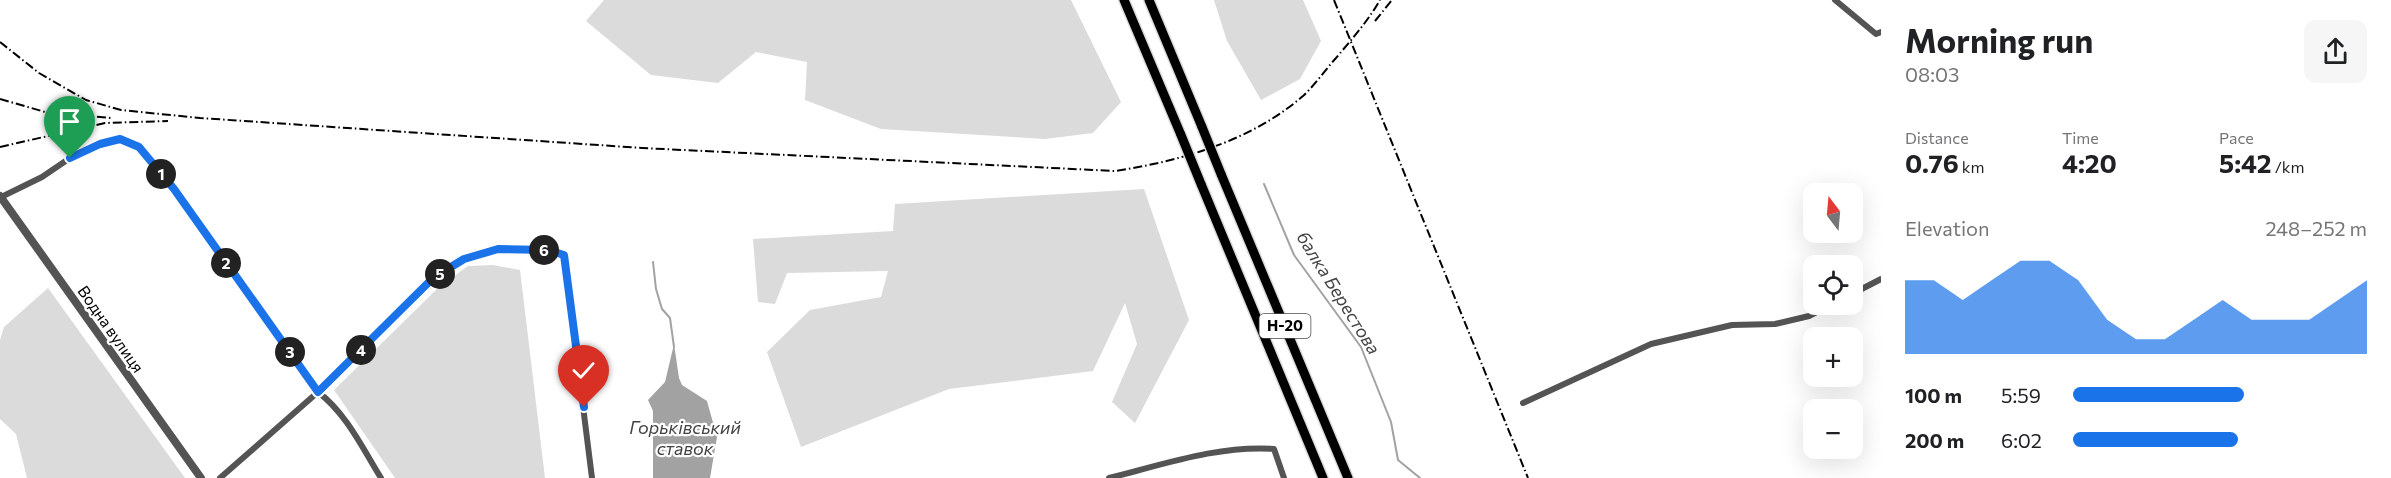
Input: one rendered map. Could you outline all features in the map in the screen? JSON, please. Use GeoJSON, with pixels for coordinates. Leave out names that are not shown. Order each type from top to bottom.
{"type":"FeatureCollection","features":[{"type":"Feature","properties":{"kind":"main road","name":"Н-20"},"geometry":{"type":"LineString","coordinates":[[1124,0],[1323,478]]}},
{"type":"Feature","properties":{"kind":"main road","name":"Н-20"},"geometry":{"type":"LineString","coordinates":[[1149,0],[1348,478]]}},
{"type":"Feature","properties":{"kind":"street"},"geometry":{"type":"LineString","coordinates":[[1835,0],[1876,34],[1881,32]]}},
{"type":"Feature","properties":{"kind":"street"},"geometry":{"type":"LineString","coordinates":[[0,197],[42,177],[70,158],[100,144],[120,139],[139,147],[174,189],[318,392],[328,400],[347,424],[381,478]]}},
{"type":"Feature","properties":{"kind":"street","name":"Водна вулиця"},"geometry":{"type":"LineString","coordinates":[[0,197],[201,478]]}},
{"type":"Feature","properties":{"kind":"street"},"geometry":{"type":"LineString","coordinates":[[220,478],[318,392],[433,278],[464,259],[498,249],[548,250],[564,255],[592,478]]}},
{"type":"Feature","properties":{"kind":"street"},"geometry":{"type":"LineString","coordinates":[[1863,288],[1881,279]]}},
{"type":"Feature","properties":{"kind":"street"},"geometry":{"type":"LineString","coordinates":[[1523,403],[1652,344],[1732,326],[1775,324],[1811,315]]}},
{"type":"Feature","properties":{"kind":"street"},"geometry":{"type":"LineString","coordinates":[[1109,478],[1219,452],[1250,448],[1274,449],[1284,478]]}},
{"type":"Feature","properties":{"kind":"shaded area"},"geometry":{"type":"Polygon","coordinates":[[[604,0],[1071,0],[1121,102],[1093,133],[1045,139],[881,129],[805,100],[807,62],[756,52],[718,83],[651,75],[586,21],[604,0]]]}},
{"type":"Feature","properties":{"kind":"shaded area"},"geometry":{"type":"Polygon","coordinates":[[[1214,0],[1303,0],[1321,41],[1300,79],[1261,100],[1227,41],[1214,0]]]}},
{"type":"Feature","properties":{"kind":"shaded area"},"geometry":{"type":"Polygon","coordinates":[[[1144,189],[1189,320],[1135,423],[1112,402],[1137,344],[1125,303],[1093,371],[949,389],[801,447],[767,352],[810,310],[881,297],[888,271],[787,273],[775,304],[758,302],[753,239],[893,231],[895,204],[1144,189]]]}},
{"type":"Feature","properties":{"kind":"shaded area"},"geometry":{"type":"Polygon","coordinates":[[[493,265],[520,270],[545,478],[395,478],[334,390],[439,287],[468,266],[493,265]]]}},
{"type":"Feature","properties":{"kind":"shaded area"},"geometry":{"type":"Polygon","coordinates":[[[48,288],[185,478],[27,478],[16,434],[0,419],[0,340],[4,327],[48,288]]]}},
{"type":"Feature","properties":{"kind":"water","name":"Горьківський ставок"},"geometry":{"type":"Polygon","coordinates":[[[674,344],[682,385],[707,401],[717,437],[710,478],[653,478],[653,411],[648,400],[665,382],[674,344]]]}},
{"type":"Feature","properties":{"kind":"waterway","name":"балка Берестова"},"geometry":{"type":"LineString","coordinates":[[1264,184],[1294,255],[1361,347],[1391,422],[1398,460],[1420,478]]}},
{"type":"Feature","properties":{"kind":"waterway"},"geometry":{"type":"LineString","coordinates":[[653,262],[656,289],[662,309],[670,318],[674,347]]}},
{"type":"Feature","properties":{"kind":"railway"},"geometry":{"type":"LineString","coordinates":[[1334,0],[1528,478]]}},
{"type":"Feature","properties":{"kind":"railway"},"geometry":{"type":"LineString","coordinates":[[0,42],[39,73],[86,100],[121,110],[200,118],[642,148],[1115,171],[1190,155],[1214,147],[1238,137],[1283,112],[1312,87],[1360,30],[1380,0]]}},
{"type":"Feature","properties":{"kind":"railway"},"geometry":{"type":"LineString","coordinates":[[1375,21],[1392,0]]}},
{"type":"Feature","properties":{"kind":"railway"},"geometry":{"type":"LineString","coordinates":[[0,99],[45,112],[111,118]]}},
{"type":"Feature","properties":{"kind":"railway"},"geometry":{"type":"LineString","coordinates":[[0,147],[105,123],[168,121]]}},
{"type":"Feature","properties":{"kind":"route"},"geometry":{"type":"LineString","coordinates":[[70,158],[100,144],[120,139],[139,147],[174,189],[318,392],[433,278],[464,259],[498,249],[548,250],[564,255],[584,407]]}}]}
